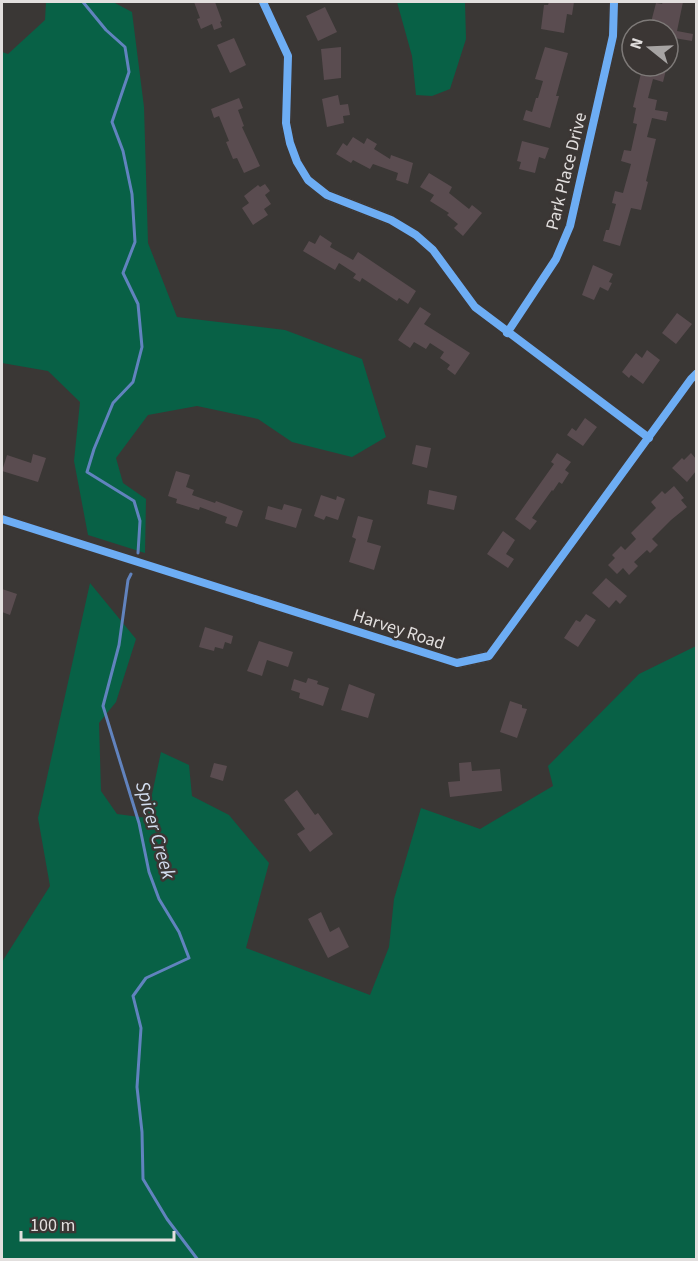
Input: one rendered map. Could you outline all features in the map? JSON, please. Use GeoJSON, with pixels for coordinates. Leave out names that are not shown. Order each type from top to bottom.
{"type":"FeatureCollection","features":[{"type":"Feature","properties":{"kind":"street"},"geometry":{"type":"LineString","coordinates":[[263,2],[288,56],[286,123],[297,162],[309,180],[327,195],[391,220],[416,235],[434,250],[475,307],[649,438]]}},
{"type":"Feature","properties":{"kind":"street","name":"Park Place Drive"},"geometry":{"type":"LineString","coordinates":[[507,333],[556,259],[570,226],[613,36],[614,2]]}},
{"type":"Feature","properties":{"kind":"street","name":"Harvey Road"},"geometry":{"type":"LineString","coordinates":[[2,519],[457,663],[489,656],[696,374]]}},
{"type":"Feature","properties":{"kind":"green space"},"geometry":{"type":"Polygon","coordinates":[[[46,2],[113,2],[132,12],[144,107],[148,243],[177,317],[285,330],[362,359],[386,437],[352,457],[292,442],[258,419],[197,406],[148,415],[116,458],[123,483],[146,499],[145,553],[88,535],[74,461],[80,402],[48,371],[2,363],[2,52],[8,54],[45,20],[46,2]]]}},
{"type":"Feature","properties":{"kind":"green space"},"geometry":{"type":"Polygon","coordinates":[[[397,2],[465,2],[466,39],[450,89],[432,96],[416,95],[412,56],[397,2]]]}},
{"type":"Feature","properties":{"kind":"green space"},"geometry":{"type":"Polygon","coordinates":[[[90,583],[136,639],[116,702],[99,723],[101,791],[117,814],[147,818],[161,752],[189,765],[192,796],[229,815],[269,863],[246,948],[370,995],[389,947],[394,899],[421,808],[480,829],[553,786],[548,766],[639,674],[696,646],[696,1259],[2,1259],[2,962],[50,886],[38,818],[90,583]]]}},
{"type":"Feature","properties":{"kind":"building"},"geometry":{"type":"Polygon","coordinates":[[[194,2],[215,2],[222,27],[214,30],[212,24],[201,29],[194,2]]]}},
{"type":"Feature","properties":{"kind":"building"},"geometry":{"type":"Polygon","coordinates":[[[549,2],[574,2],[572,15],[567,14],[564,33],[541,29],[544,5],[548,5],[549,2]]]}},
{"type":"Feature","properties":{"kind":"building"},"geometry":{"type":"Polygon","coordinates":[[[663,2],[683,2],[680,18],[652,18],[656,3],[662,4],[663,2]]]}},
{"type":"Feature","properties":{"kind":"building"},"geometry":{"type":"Polygon","coordinates":[[[325,7],[337,32],[318,41],[306,16],[325,7]]]}},
{"type":"Feature","properties":{"kind":"building"},"geometry":{"type":"Polygon","coordinates":[[[680,32],[693,34],[692,41],[680,39],[680,32]]]}},
{"type":"Feature","properties":{"kind":"building"},"geometry":{"type":"Polygon","coordinates":[[[234,38],[246,65],[230,73],[217,45],[234,38]]]}},
{"type":"Feature","properties":{"kind":"building"},"geometry":{"type":"Polygon","coordinates":[[[341,47],[341,78],[324,80],[321,49],[341,47]]]}},
{"type":"Feature","properties":{"kind":"building"},"geometry":{"type":"Polygon","coordinates":[[[545,47],[568,53],[550,128],[523,120],[526,110],[532,112],[536,98],[538,98],[543,81],[535,79],[545,47]]]}},
{"type":"Feature","properties":{"kind":"building"},"geometry":{"type":"Polygon","coordinates":[[[640,78],[664,78],[663,82],[653,79],[648,98],[657,100],[655,110],[668,112],[666,121],[652,118],[647,137],[656,139],[641,210],[631,208],[620,246],[603,241],[606,230],[609,230],[616,204],[612,203],[615,191],[623,193],[631,164],[621,161],[624,150],[631,151],[637,124],[633,123],[636,108],[633,107],[640,78]]]}},
{"type":"Feature","properties":{"kind":"building"},"geometry":{"type":"Polygon","coordinates":[[[338,95],[340,105],[348,104],[350,115],[343,116],[344,123],[327,127],[322,99],[338,95]]]}},
{"type":"Feature","properties":{"kind":"building"},"geometry":{"type":"Polygon","coordinates":[[[239,98],[243,108],[238,110],[244,126],[242,127],[260,166],[244,173],[237,158],[233,159],[219,116],[214,118],[211,109],[239,98]]]}},
{"type":"Feature","properties":{"kind":"building"},"geometry":{"type":"Polygon","coordinates":[[[353,137],[364,144],[367,138],[377,144],[374,149],[390,159],[391,155],[413,163],[408,184],[396,180],[398,173],[373,164],[370,169],[353,160],[351,163],[336,154],[343,143],[347,146],[353,137]]]}},
{"type":"Feature","properties":{"kind":"building"},"geometry":{"type":"Polygon","coordinates":[[[522,141],[549,148],[545,159],[539,157],[535,173],[519,169],[521,162],[517,161],[522,141]]]}},
{"type":"Feature","properties":{"kind":"building"},"geometry":{"type":"Polygon","coordinates":[[[429,173],[452,187],[449,193],[469,209],[472,205],[482,213],[463,236],[454,228],[458,224],[447,215],[449,213],[430,201],[434,195],[420,187],[429,173]]]}},
{"type":"Feature","properties":{"kind":"building"},"geometry":{"type":"Polygon","coordinates":[[[265,184],[270,191],[265,195],[271,204],[264,209],[268,215],[253,225],[242,208],[249,203],[244,196],[258,185],[260,187],[265,184]]]}},
{"type":"Feature","properties":{"kind":"building"},"geometry":{"type":"Polygon","coordinates":[[[320,235],[332,243],[330,247],[353,260],[358,252],[416,291],[408,304],[399,298],[397,301],[362,278],[360,282],[353,278],[356,274],[339,263],[335,270],[303,251],[309,241],[315,244],[320,235]]]}},
{"type":"Feature","properties":{"kind":"building"},"geometry":{"type":"Polygon","coordinates":[[[593,265],[613,274],[608,291],[600,287],[594,300],[582,295],[593,265]]]}},
{"type":"Feature","properties":{"kind":"building"},"geometry":{"type":"Polygon","coordinates":[[[420,307],[431,314],[424,324],[470,353],[455,375],[447,369],[450,365],[440,358],[444,352],[430,343],[426,349],[414,342],[410,348],[398,340],[420,307]]]}},
{"type":"Feature","properties":{"kind":"building"},"geometry":{"type":"Polygon","coordinates":[[[677,313],[692,324],[676,344],[662,333],[677,313]]]}},
{"type":"Feature","properties":{"kind":"building"},"geometry":{"type":"Polygon","coordinates":[[[647,350],[660,360],[643,384],[631,375],[629,378],[622,372],[636,353],[642,358],[647,350]]]}},
{"type":"Feature","properties":{"kind":"building"},"geometry":{"type":"Polygon","coordinates":[[[585,418],[597,427],[583,446],[567,435],[572,428],[576,431],[585,418]]]}},
{"type":"Feature","properties":{"kind":"building"},"geometry":{"type":"Polygon","coordinates":[[[416,445],[431,448],[427,468],[412,464],[416,445]]]}},
{"type":"Feature","properties":{"kind":"building"},"geometry":{"type":"Polygon","coordinates":[[[557,453],[571,462],[565,470],[569,473],[562,484],[559,482],[552,490],[532,518],[537,521],[530,530],[515,519],[554,464],[551,462],[557,453]]]}},
{"type":"Feature","properties":{"kind":"building"},"geometry":{"type":"Polygon","coordinates":[[[691,453],[696,459],[696,471],[687,482],[672,468],[691,453]]]}},
{"type":"Feature","properties":{"kind":"building"},"geometry":{"type":"Polygon","coordinates":[[[33,454],[46,458],[38,482],[2,471],[7,455],[31,463],[33,454]]]}},
{"type":"Feature","properties":{"kind":"building"},"geometry":{"type":"Polygon","coordinates":[[[176,471],[190,475],[186,487],[194,490],[192,495],[243,511],[237,527],[225,523],[227,517],[200,507],[199,510],[176,503],[177,499],[168,496],[176,471]]]}},
{"type":"Feature","properties":{"kind":"building"},"geometry":{"type":"Polygon","coordinates":[[[674,486],[684,498],[681,500],[687,507],[652,539],[658,545],[650,553],[647,550],[634,562],[638,566],[629,575],[623,568],[617,574],[608,565],[615,558],[612,555],[621,546],[625,550],[636,539],[631,533],[656,508],[651,502],[662,491],[665,494],[674,486]]]}},
{"type":"Feature","properties":{"kind":"building"},"geometry":{"type":"Polygon","coordinates":[[[429,490],[457,496],[454,510],[427,504],[429,490]]]}},
{"type":"Feature","properties":{"kind":"building"},"geometry":{"type":"Polygon","coordinates":[[[321,495],[336,500],[337,496],[345,499],[338,520],[326,516],[324,520],[314,516],[321,495]]]}},
{"type":"Feature","properties":{"kind":"building"},"geometry":{"type":"Polygon","coordinates":[[[284,504],[302,509],[296,528],[265,519],[268,506],[282,510],[284,504]]]}},
{"type":"Feature","properties":{"kind":"building"},"geometry":{"type":"Polygon","coordinates":[[[358,516],[373,520],[367,542],[381,546],[374,570],[349,562],[356,539],[352,537],[358,516]]]}},
{"type":"Feature","properties":{"kind":"building"},"geometry":{"type":"Polygon","coordinates":[[[503,531],[515,540],[506,554],[514,559],[508,568],[487,554],[503,531]]]}},
{"type":"Feature","properties":{"kind":"building"},"geometry":{"type":"Polygon","coordinates":[[[606,578],[627,596],[620,604],[616,600],[609,608],[592,593],[606,578]]]}},
{"type":"Feature","properties":{"kind":"building"},"geometry":{"type":"Polygon","coordinates":[[[2,589],[17,594],[10,615],[2,612],[2,589]]]}},
{"type":"Feature","properties":{"kind":"building"},"geometry":{"type":"Polygon","coordinates":[[[586,614],[596,620],[578,647],[564,638],[576,620],[580,622],[586,614]]]}},
{"type":"Feature","properties":{"kind":"building"},"geometry":{"type":"Polygon","coordinates":[[[205,627],[233,636],[231,644],[225,642],[223,649],[215,647],[214,651],[199,647],[205,627]]]}},
{"type":"Feature","properties":{"kind":"building"},"geometry":{"type":"Polygon","coordinates":[[[259,641],[293,652],[288,667],[267,660],[262,676],[247,671],[259,641]]]}},
{"type":"Feature","properties":{"kind":"building"},"geometry":{"type":"Polygon","coordinates":[[[308,678],[329,688],[323,706],[299,698],[300,693],[291,690],[294,679],[306,683],[308,678]]]}},
{"type":"Feature","properties":{"kind":"building"},"geometry":{"type":"Polygon","coordinates":[[[349,684],[375,694],[368,718],[341,710],[349,684]]]}},
{"type":"Feature","properties":{"kind":"building"},"geometry":{"type":"Polygon","coordinates":[[[510,701],[527,709],[517,738],[500,732],[510,701]]]}},
{"type":"Feature","properties":{"kind":"building"},"geometry":{"type":"Polygon","coordinates":[[[471,762],[472,771],[500,769],[502,791],[450,797],[448,782],[460,781],[459,763],[471,762]]]}},
{"type":"Feature","properties":{"kind":"building"},"geometry":{"type":"Polygon","coordinates":[[[214,763],[227,766],[223,781],[210,777],[214,763]]]}},
{"type":"Feature","properties":{"kind":"building"},"geometry":{"type":"Polygon","coordinates":[[[297,790],[315,815],[318,813],[333,834],[310,852],[297,834],[305,829],[284,800],[297,790]]]}},
{"type":"Feature","properties":{"kind":"building"},"geometry":{"type":"Polygon","coordinates":[[[321,912],[330,932],[339,927],[349,947],[328,958],[308,919],[321,912]]]}},
{"type":"Feature","properties":{"kind":"waterway","name":"Spicer Creek"},"geometry":{"type":"LineString","coordinates":[[83,2],[106,30],[125,47],[129,72],[112,122],[123,151],[132,194],[135,242],[123,273],[138,304],[142,347],[133,382],[113,403],[87,472],[134,501],[140,521],[138,553]]}},
{"type":"Feature","properties":{"kind":"waterway","name":"Spicer Creek"},"geometry":{"type":"LineString","coordinates":[[131,574],[128,580],[119,645],[103,706],[139,823],[149,872],[159,899],[179,932],[189,958],[146,978],[133,996],[141,1028],[137,1087],[142,1132],[143,1179],[167,1219],[198,1260]]}},
{"type":"Feature","properties":{"kind":"cycle path"},"geometry":{"type":"LineString","coordinates":[[263,2],[288,56],[286,123],[297,162],[308,180],[327,195],[391,220],[416,235],[433,250],[475,307],[649,438]]}},
{"type":"Feature","properties":{"kind":"cycle path"},"geometry":{"type":"LineString","coordinates":[[507,333],[556,259],[570,226],[613,36],[614,2]]}},
{"type":"Feature","properties":{"kind":"cycle path"},"geometry":{"type":"LineString","coordinates":[[2,519],[457,663],[489,656],[696,374]]}}]}
